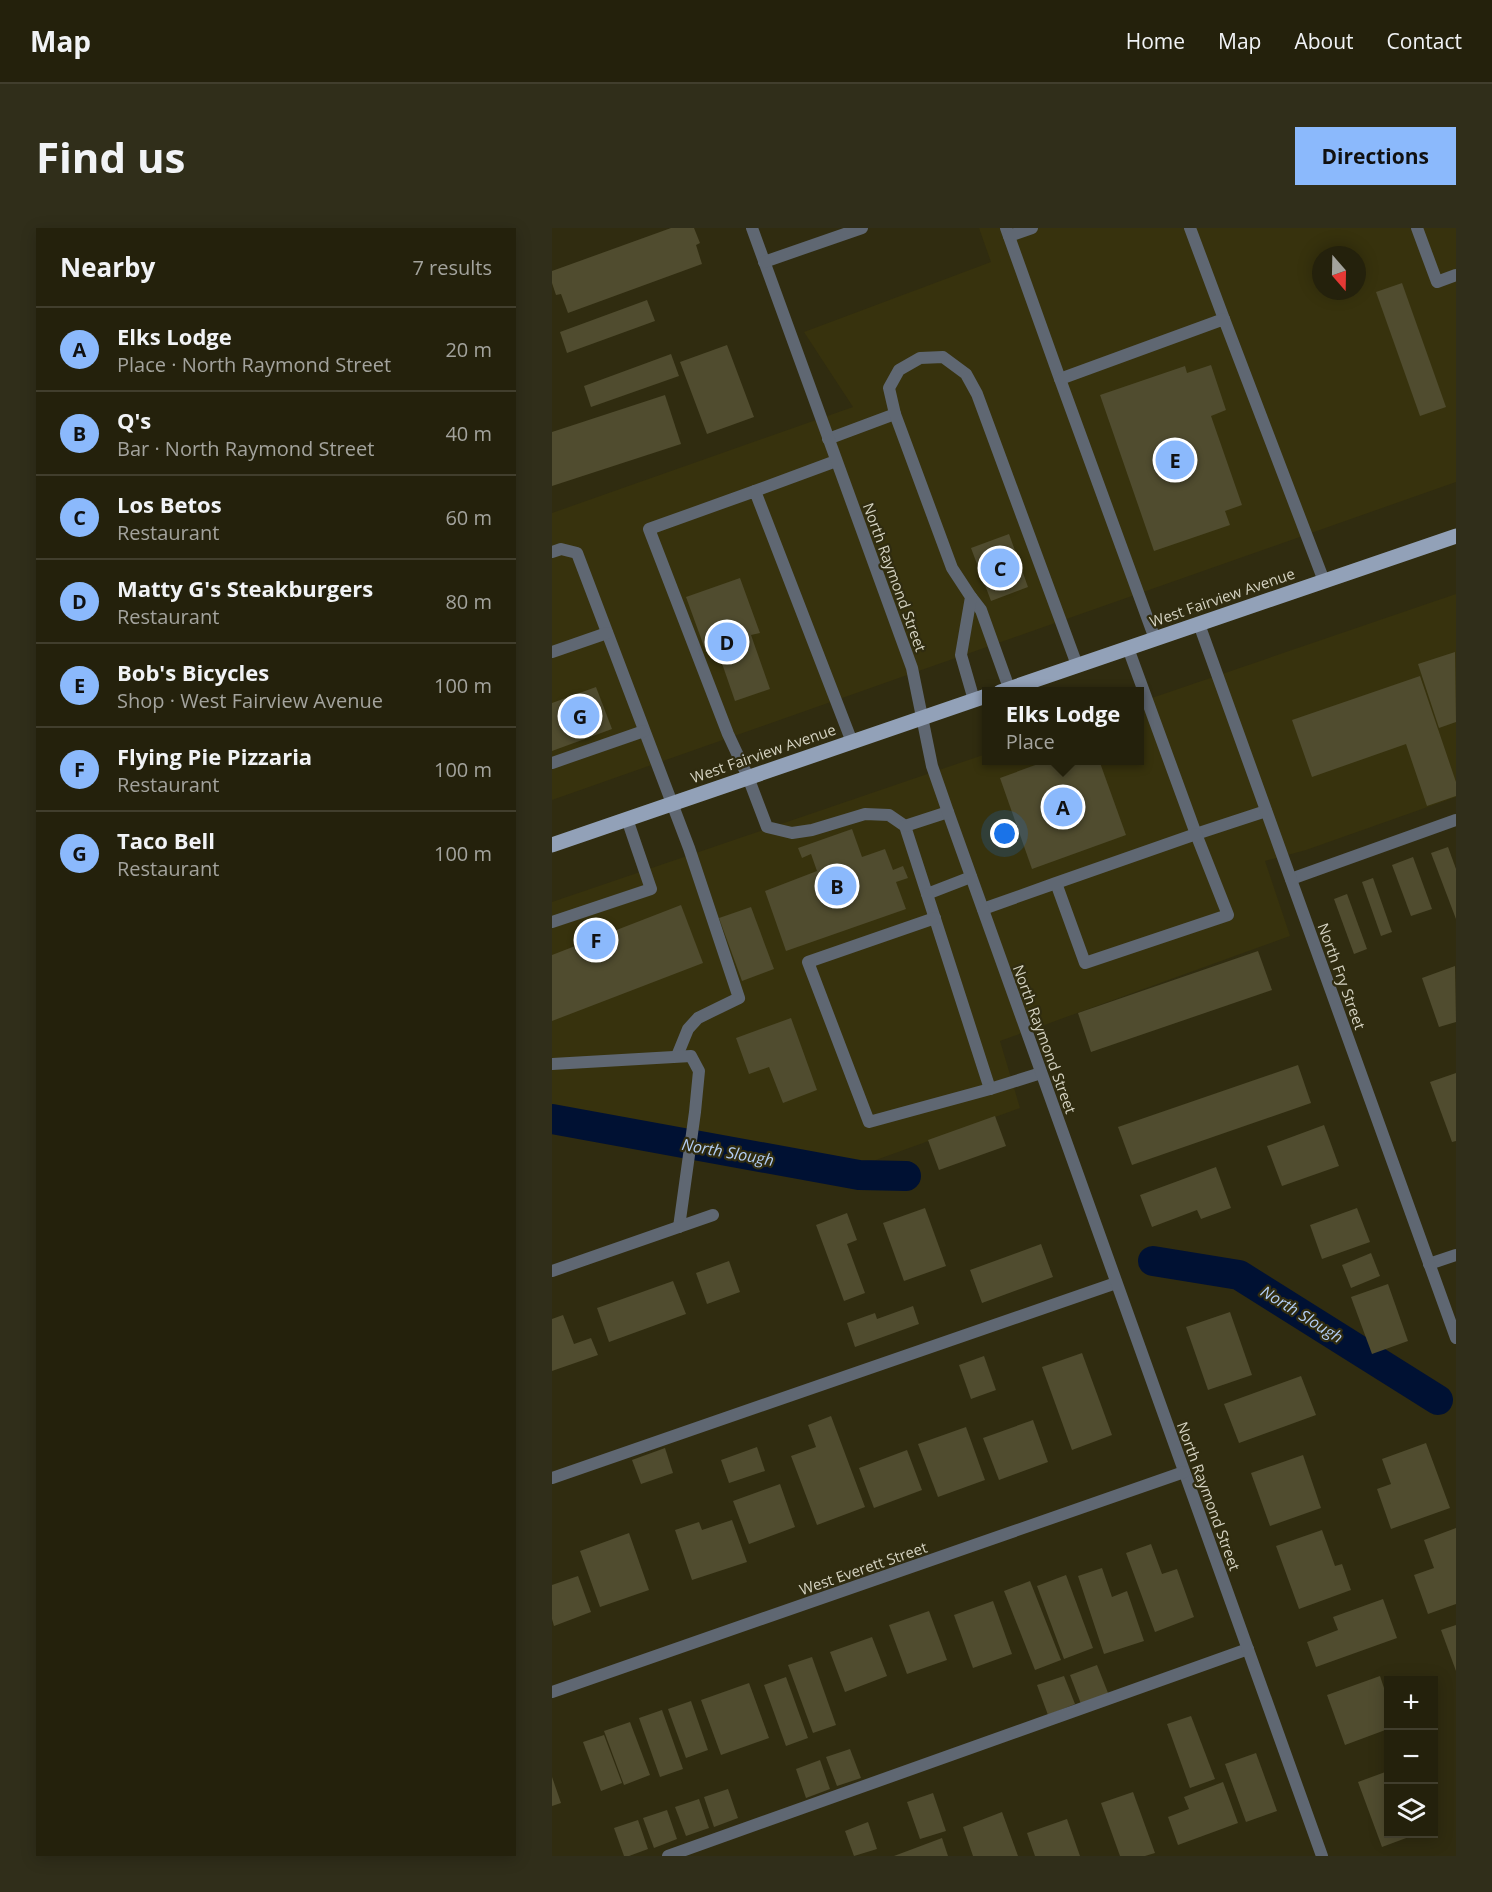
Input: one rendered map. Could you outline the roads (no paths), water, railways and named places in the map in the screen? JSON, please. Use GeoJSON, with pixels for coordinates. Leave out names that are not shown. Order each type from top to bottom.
{"type":"FeatureCollection","features":[{"type":"Feature","properties":{"kind":"main road","name":"West Fairview Avenue"},"geometry":{"type":"LineString","coordinates":[[1014,687],[1456,536]]}},
{"type":"Feature","properties":{"kind":"main road","name":"West Fairview Avenue"},"geometry":{"type":"LineString","coordinates":[[552,845],[980,698]]}},
{"type":"Feature","properties":{"kind":"street","name":"North Raymond Street"},"geometry":{"type":"LineString","coordinates":[[752,228],[912,668],[932,766],[948,812],[1322,1856]]}},
{"type":"Feature","properties":{"kind":"street"},"geometry":{"type":"LineString","coordinates":[[764,262],[862,228]]}},
{"type":"Feature","properties":{"kind":"street"},"geometry":{"type":"LineString","coordinates":[[1032,228],[1008,232],[1155,639]]}},
{"type":"Feature","properties":{"kind":"street"},"geometry":{"type":"LineString","coordinates":[[1190,228],[1324,581]]}},
{"type":"Feature","properties":{"kind":"street"},"geometry":{"type":"LineString","coordinates":[[1416,228],[1437,282],[1456,275]]}},
{"type":"Feature","properties":{"kind":"street"},"geometry":{"type":"LineString","coordinates":[[1060,379],[1224,319]]}},
{"type":"Feature","properties":{"kind":"street"},"geometry":{"type":"LineString","coordinates":[[1004,687],[981,610],[952,568],[895,414],[889,388],[899,370],[920,358],[943,357],[966,374],[976,394],[1077,665]]}},
{"type":"Feature","properties":{"kind":"street"},"geometry":{"type":"LineString","coordinates":[[828,439],[895,414]]}},
{"type":"Feature","properties":{"kind":"street"},"geometry":{"type":"LineString","coordinates":[[836,461],[650,529],[728,734],[748,777],[767,827],[792,833],[812,830],[865,814],[889,815],[905,826],[990,1089]]}},
{"type":"Feature","properties":{"kind":"street"},"geometry":{"type":"LineString","coordinates":[[755,491],[852,742]]}},
{"type":"Feature","properties":{"kind":"street"},"geometry":{"type":"LineString","coordinates":[[552,552],[561,549],[577,553],[689,848],[739,998],[698,1018],[688,1029],[677,1056]]}},
{"type":"Feature","properties":{"kind":"street"},"geometry":{"type":"LineString","coordinates":[[971,597],[961,655],[980,698]]}},
{"type":"Feature","properties":{"kind":"street","name":"North Fry Street"},"geometry":{"type":"LineString","coordinates":[[1199,624],[1456,1338]]}},
{"type":"Feature","properties":{"kind":"street"},"geometry":{"type":"LineString","coordinates":[[552,652],[607,633]]}},
{"type":"Feature","properties":{"kind":"street"},"geometry":{"type":"LineString","coordinates":[[1128,648],[1142,687]]}},
{"type":"Feature","properties":{"kind":"street"},"geometry":{"type":"LineString","coordinates":[[1056,883],[1085,963],[1228,915],[1144,692]]}},
{"type":"Feature","properties":{"kind":"street"},"geometry":{"type":"LineString","coordinates":[[552,763],[644,731]]}},
{"type":"Feature","properties":{"kind":"street"},"geometry":{"type":"LineString","coordinates":[[983,909],[1266,811]]}},
{"type":"Feature","properties":{"kind":"street"},"geometry":{"type":"LineString","coordinates":[[905,826],[948,812]]}},
{"type":"Feature","properties":{"kind":"street"},"geometry":{"type":"LineString","coordinates":[[552,922],[651,889],[627,819]]}},
{"type":"Feature","properties":{"kind":"street"},"geometry":{"type":"LineString","coordinates":[[1291,879],[1456,820]]}},
{"type":"Feature","properties":{"kind":"street"},"geometry":{"type":"LineString","coordinates":[[927,894],[971,877]]}},
{"type":"Feature","properties":{"kind":"street"},"geometry":{"type":"LineString","coordinates":[[935,918],[808,962],[869,1122],[1041,1073]]}},
{"type":"Feature","properties":{"kind":"street"},"geometry":{"type":"LineString","coordinates":[[552,1064],[691,1056],[699,1071],[679,1227]]}},
{"type":"Feature","properties":{"kind":"street"},"geometry":{"type":"LineString","coordinates":[[552,1271],[713,1215]]}},
{"type":"Feature","properties":{"kind":"street"},"geometry":{"type":"LineString","coordinates":[[1429,1264],[1456,1255]]}},
{"type":"Feature","properties":{"kind":"street"},"geometry":{"type":"LineString","coordinates":[[552,1478],[1116,1283]]}},
{"type":"Feature","properties":{"kind":"street","name":"West Everett Street"},"geometry":{"type":"LineString","coordinates":[[552,1692],[1184,1472]]}},
{"type":"Feature","properties":{"kind":"street"},"geometry":{"type":"LineString","coordinates":[[668,1856],[1248,1649]]}},
{"type":"Feature","properties":{"kind":"waterway","name":"North Slough"},"geometry":{"type":"LineString","coordinates":[[552,1119],[859,1175],[906,1176]]}},
{"type":"Feature","properties":{"kind":"waterway","name":"North Slough"},"geometry":{"type":"LineString","coordinates":[[1153,1261],[1239,1275],[1438,1400]]}},
{"type":"Feature","properties":{"kind":"place","name":"Bob's Bicycles"},"geometry":{"type":"Point","coordinates":[1175,460]}},
{"type":"Feature","properties":{"kind":"place","name":"Los Betos"},"geometry":{"type":"Point","coordinates":[1000,568]}},
{"type":"Feature","properties":{"kind":"place","name":"Matty G's Steakburgers"},"geometry":{"type":"Point","coordinates":[727,642]}},
{"type":"Feature","properties":{"kind":"place","name":"Taco Bell"},"geometry":{"type":"Point","coordinates":[580,716]}},
{"type":"Feature","properties":{"kind":"place","name":"Elks Lodge"},"geometry":{"type":"Point","coordinates":[1063,807]}},
{"type":"Feature","properties":{"kind":"place","name":"Q's"},"geometry":{"type":"Point","coordinates":[837,886]}},
{"type":"Feature","properties":{"kind":"place","name":"Flying Pie Pizzaria"},"geometry":{"type":"Point","coordinates":[596,940]}}]}
